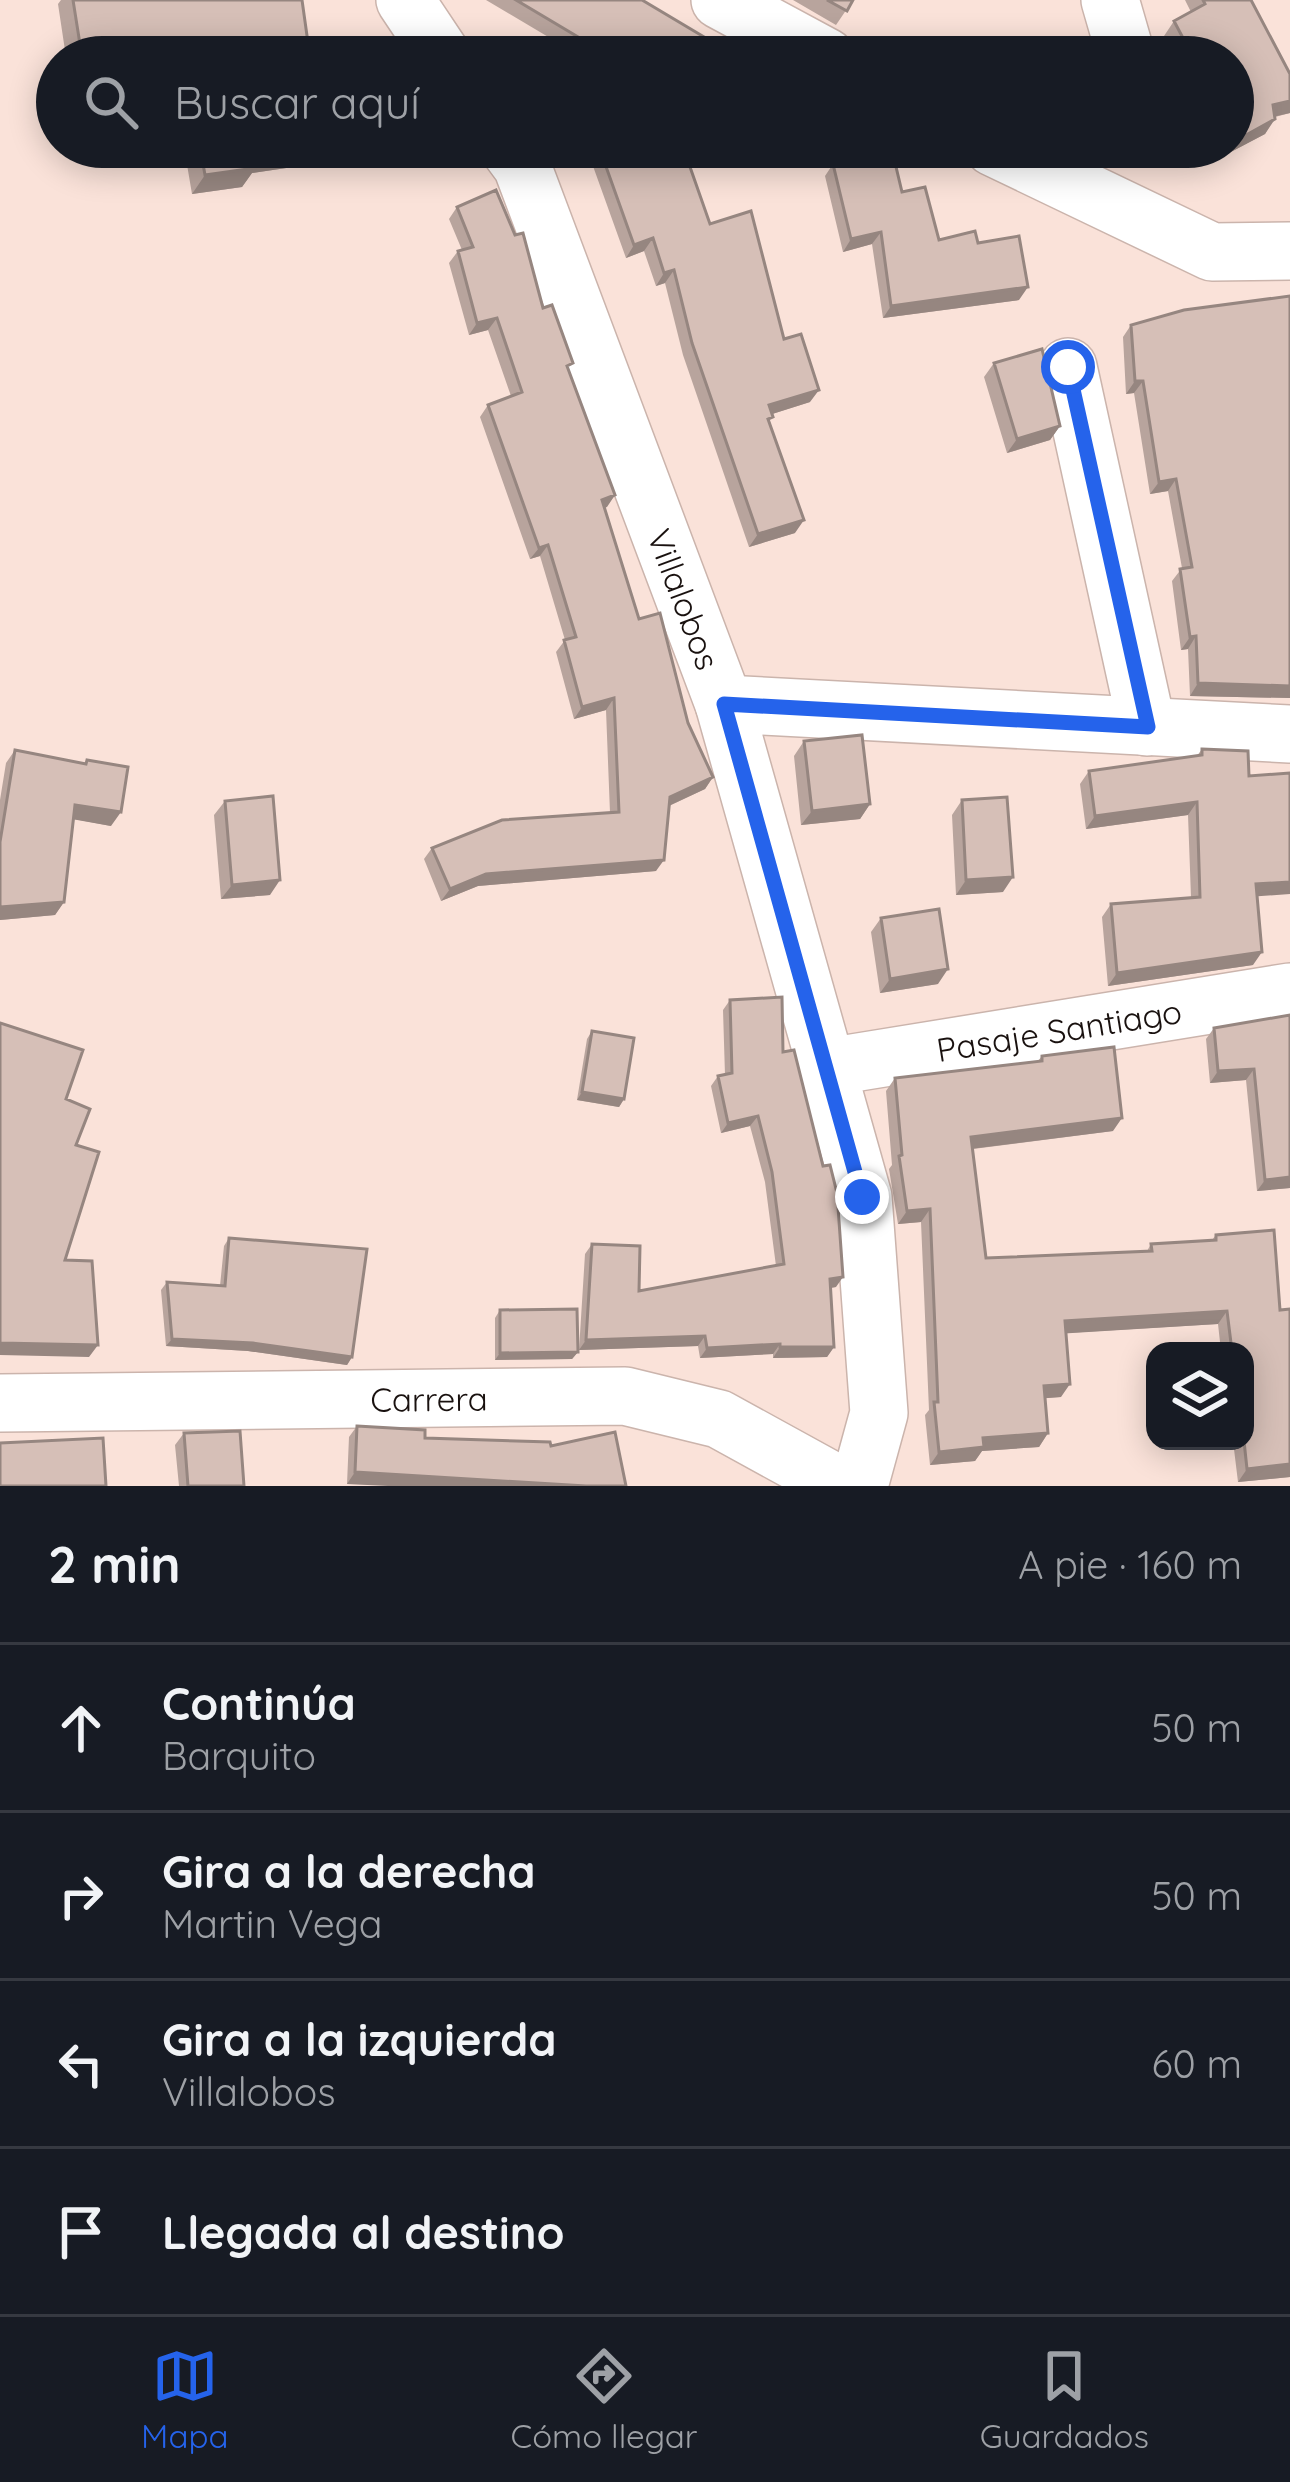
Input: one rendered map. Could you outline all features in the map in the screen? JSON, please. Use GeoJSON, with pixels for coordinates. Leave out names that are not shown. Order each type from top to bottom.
{"type":"FeatureCollection","features":[{"type":"Feature","properties":{"kind":"street"},"geometry":{"type":"LineString","coordinates":[[405,0],[428,36]]}},
{"type":"Feature","properties":{"kind":"street"},"geometry":{"type":"LineString","coordinates":[[720,0],[787,36]]}},
{"type":"Feature","properties":{"kind":"street"},"geometry":{"type":"LineString","coordinates":[[1110,0],[1120,36]]}},
{"type":"Feature","properties":{"kind":"street","name":"Villalobos"},"geometry":{"type":"LineString","coordinates":[[523,168],[724,704],[862,1197],[879,1413],[859,1486]]}},
{"type":"Feature","properties":{"kind":"street"},"geometry":{"type":"LineString","coordinates":[[1037,168],[1212,252],[1290,251]]}},
{"type":"Feature","properties":{"kind":"street"},"geometry":{"type":"LineString","coordinates":[[1068,367],[1148,727]]}},
{"type":"Feature","properties":{"kind":"street"},"geometry":{"type":"LineString","coordinates":[[724,704],[1290,734]]}},
{"type":"Feature","properties":{"kind":"street","name":"Pasaje Santiago"},"geometry":{"type":"LineString","coordinates":[[828,1067],[1290,992]]}},
{"type":"Feature","properties":{"kind":"street","name":"Carrera"},"geometry":{"type":"LineString","coordinates":[[0,1403],[625,1396],[719,1419],[841,1486]]}},
{"type":"Feature","properties":{"kind":"building"},"geometry":{"type":"Polygon","coordinates":[[[73,0],[302,0],[307,36],[79,36],[73,0]]]}},
{"type":"Feature","properties":{"kind":"building"},"geometry":{"type":"Polygon","coordinates":[[[516,0],[642,0],[702,36],[576,36],[516,0]]]}},
{"type":"Feature","properties":{"kind":"building"},"geometry":{"type":"Polygon","coordinates":[[[827,0],[853,0],[847,11],[827,0]]]}},
{"type":"Feature","properties":{"kind":"building"},"geometry":{"type":"Polygon","coordinates":[[[1203,0],[1251,0],[1290,74],[1290,101],[1273,105],[1275,119],[1254,131],[1254,36],[1182,36],[1174,21],[1205,4],[1203,0]]]}},
{"type":"Feature","properties":{"kind":"building"},"geometry":{"type":"Polygon","coordinates":[[[204,168],[255,168],[205,175],[204,168]]]}},
{"type":"Feature","properties":{"kind":"building"},"geometry":{"type":"Polygon","coordinates":[[[606,168],[690,168],[710,224],[751,211],[784,339],[801,334],[819,390],[769,405],[773,417],[768,419],[804,520],[758,534],[692,343],[674,270],[664,273],[653,238],[634,245],[606,168]]]}},
{"type":"Feature","properties":{"kind":"building"},"geometry":{"type":"Polygon","coordinates":[[[834,168],[896,168],[902,192],[925,187],[939,240],[975,231],[978,243],[1019,236],[1028,287],[891,306],[881,232],[851,239],[834,168]]]}},
{"type":"Feature","properties":{"kind":"building"},"geometry":{"type":"Polygon","coordinates":[[[496,190],[515,235],[523,233],[543,308],[552,305],[573,363],[567,366],[615,495],[602,500],[639,619],[660,613],[688,723],[713,777],[670,797],[664,860],[486,874],[450,889],[432,848],[502,820],[619,812],[614,698],[582,707],[564,640],[576,637],[548,545],[539,548],[488,405],[522,392],[497,318],[477,323],[458,251],[473,247],[457,207],[496,190]]]}},
{"type":"Feature","properties":{"kind":"building"},"geometry":{"type":"Polygon","coordinates":[[[1290,296],[1290,686],[1198,683],[1196,636],[1190,637],[1180,569],[1192,567],[1176,479],[1159,482],[1143,381],[1135,381],[1131,325],[1184,310],[1290,296]]]}},
{"type":"Feature","properties":{"kind":"building"},"geometry":{"type":"Polygon","coordinates":[[[1042,349],[1060,426],[1017,439],[994,363],[1042,349]]]}},
{"type":"Feature","properties":{"kind":"building"},"geometry":{"type":"Polygon","coordinates":[[[862,735],[870,804],[812,811],[804,741],[862,735]]]}},
{"type":"Feature","properties":{"kind":"building"},"geometry":{"type":"Polygon","coordinates":[[[1202,749],[1248,751],[1249,776],[1290,773],[1290,882],[1256,884],[1262,952],[1117,973],[1111,904],[1200,897],[1197,802],[1095,816],[1089,771],[1202,755],[1202,749]]]}},
{"type":"Feature","properties":{"kind":"building"},"geometry":{"type":"Polygon","coordinates":[[[15,750],[128,767],[121,812],[75,805],[64,902],[0,907],[0,842],[15,750]]]}},
{"type":"Feature","properties":{"kind":"building"},"geometry":{"type":"Polygon","coordinates":[[[273,796],[280,880],[232,885],[225,801],[273,796]]]}},
{"type":"Feature","properties":{"kind":"building"},"geometry":{"type":"Polygon","coordinates":[[[1007,797],[1013,877],[966,880],[962,800],[1007,797]]]}},
{"type":"Feature","properties":{"kind":"building"},"geometry":{"type":"Polygon","coordinates":[[[939,909],[948,969],[890,979],[881,918],[939,909]]]}},
{"type":"Feature","properties":{"kind":"building"},"geometry":{"type":"Polygon","coordinates":[[[782,997],[783,1052],[794,1050],[823,1166],[830,1165],[837,1193],[843,1277],[830,1279],[834,1347],[707,1348],[705,1336],[586,1340],[592,1244],[640,1246],[639,1291],[784,1264],[772,1172],[758,1116],[728,1123],[718,1076],[732,1073],[730,1000],[782,997]]]}},
{"type":"Feature","properties":{"kind":"building"},"geometry":{"type":"Polygon","coordinates":[[[1290,1015],[1290,1177],[1265,1180],[1254,1069],[1218,1071],[1214,1028],[1290,1015]]]}},
{"type":"Feature","properties":{"kind":"building"},"geometry":{"type":"Polygon","coordinates":[[[0,1023],[83,1050],[66,1099],[90,1109],[76,1145],[99,1152],[65,1260],[92,1261],[98,1345],[0,1343],[0,1023]]]}},
{"type":"Feature","properties":{"kind":"building"},"geometry":{"type":"Polygon","coordinates":[[[592,1031],[634,1038],[624,1099],[582,1092],[592,1031]]]}},
{"type":"Feature","properties":{"kind":"building"},"geometry":{"type":"Polygon","coordinates":[[[1114,1047],[1122,1118],[971,1137],[986,1258],[1152,1251],[1151,1244],[1274,1230],[1280,1310],[1290,1309],[1290,1464],[1247,1469],[1245,1450],[1254,1450],[1254,1342],[1231,1342],[1227,1311],[1065,1321],[1070,1384],[1044,1386],[1048,1433],[983,1438],[984,1447],[939,1452],[930,1209],[907,1211],[895,1078],[1042,1061],[1042,1056],[1114,1047]]]}},
{"type":"Feature","properties":{"kind":"building"},"geometry":{"type":"Polygon","coordinates":[[[229,1238],[367,1249],[352,1357],[253,1343],[172,1339],[167,1282],[225,1286],[229,1238]]]}},
{"type":"Feature","properties":{"kind":"building"},"geometry":{"type":"Polygon","coordinates":[[[577,1309],[578,1352],[500,1353],[500,1310],[577,1309]]]}},
{"type":"Feature","properties":{"kind":"building"},"geometry":{"type":"Polygon","coordinates":[[[357,1426],[425,1430],[425,1438],[550,1442],[551,1446],[615,1432],[626,1486],[355,1472],[357,1426]]]}},
{"type":"Feature","properties":{"kind":"building"},"geometry":{"type":"Polygon","coordinates":[[[240,1431],[244,1486],[188,1486],[184,1433],[240,1431]]]}},
{"type":"Feature","properties":{"kind":"building"},"geometry":{"type":"Polygon","coordinates":[[[103,1438],[106,1486],[0,1486],[0,1443],[103,1438]]]}},
{"type":"Feature","properties":{"kind":"route"},"geometry":{"type":"LineString","coordinates":[[862,1197],[724,704],[1148,727],[1068,367]]}}]}
